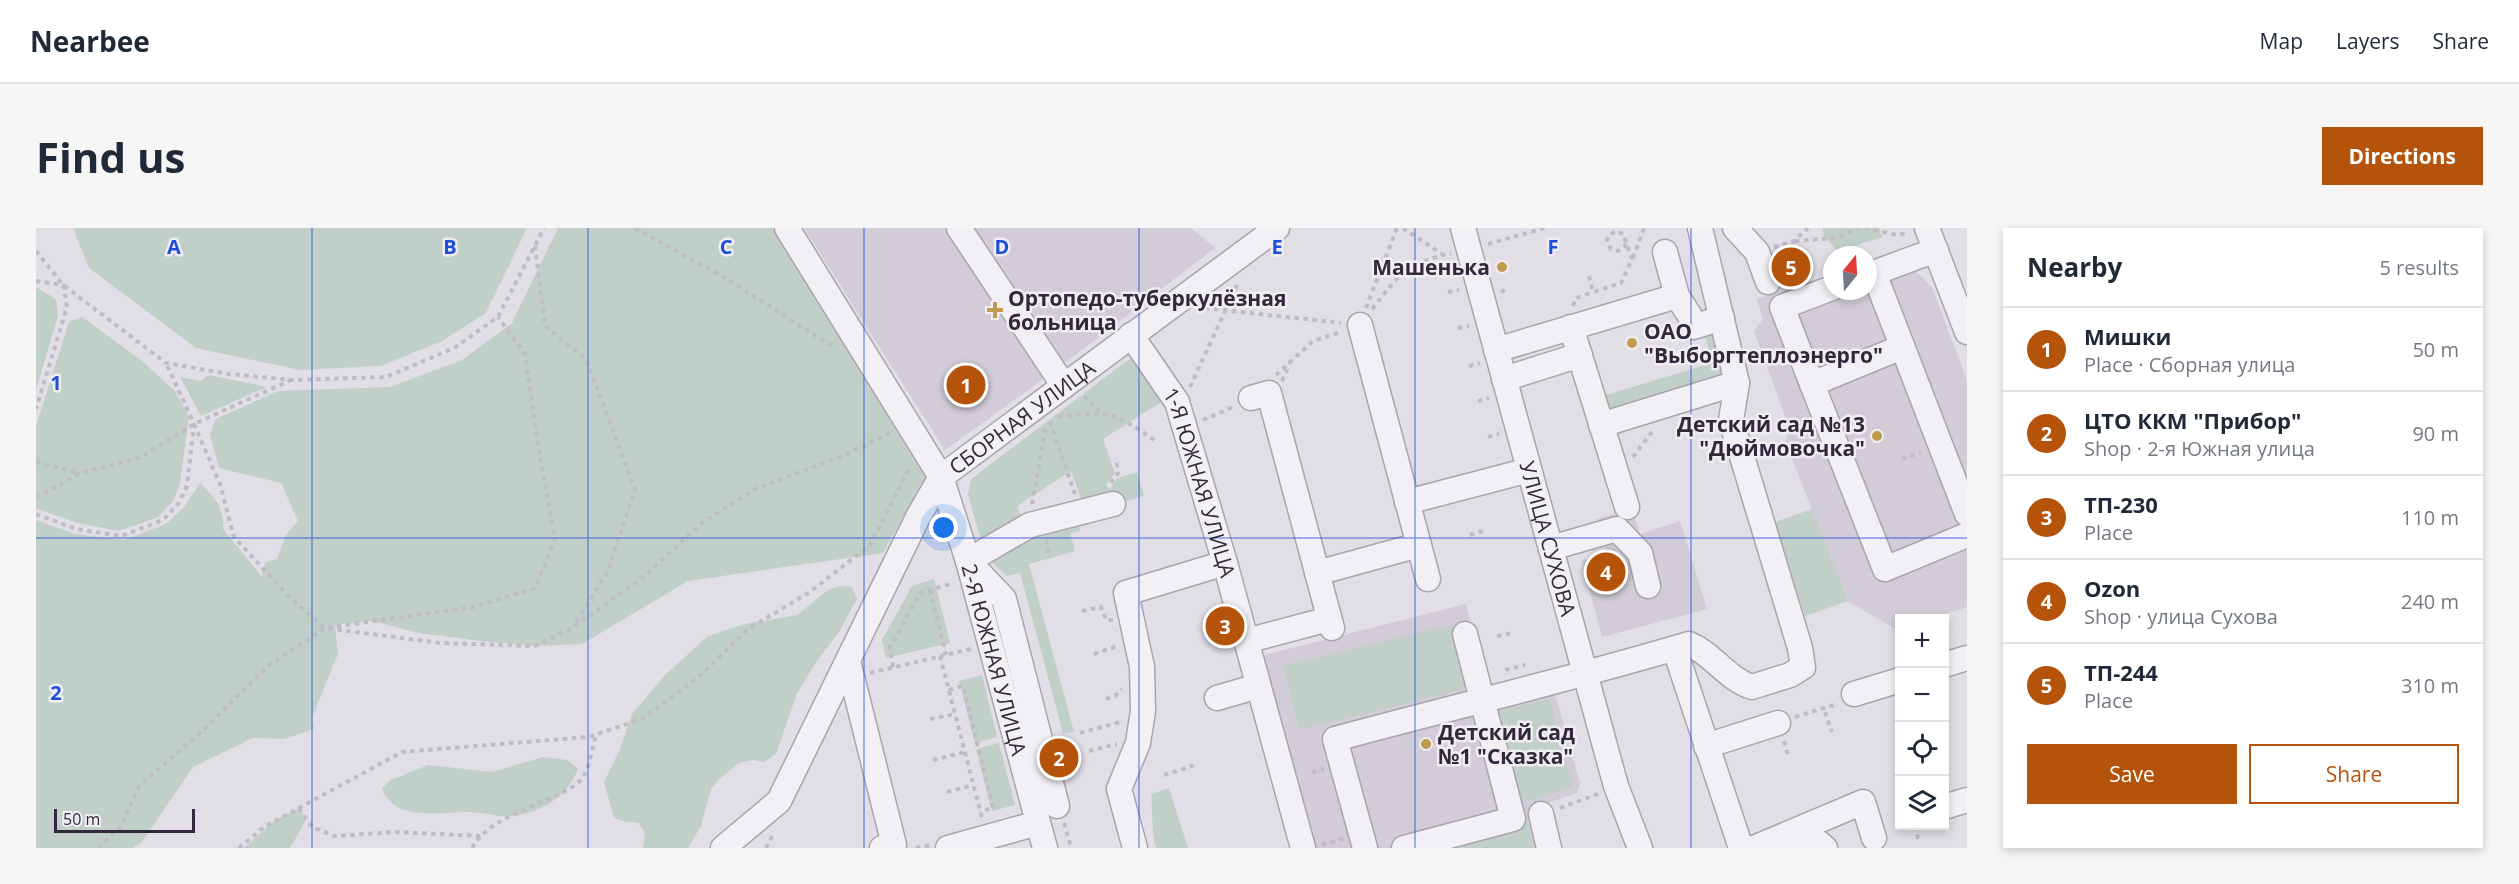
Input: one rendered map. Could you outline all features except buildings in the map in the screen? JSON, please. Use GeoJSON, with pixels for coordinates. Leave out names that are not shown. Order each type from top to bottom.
{"type":"FeatureCollection","features":[{"type":"Feature","properties":{"kind":"street","name":"2-Я ЮЖНАЯ УЛИЦА"},"geometry":{"type":"LineString","coordinates":[[787,228],[941,477],[968,561],[1046,848]]}},
{"type":"Feature","properties":{"kind":"street"},"geometry":{"type":"LineString","coordinates":[[959,228],[1072,389]]}},
{"type":"Feature","properties":{"kind":"street","name":"УЛИЦА СУХОВА"},"geometry":{"type":"LineString","coordinates":[[1463,228],[1498,388],[1529,470],[1616,786],[1640,848]]}},
{"type":"Feature","properties":{"kind":"street"},"geometry":{"type":"LineString","coordinates":[[1365,848],[1361,799],[1335,739],[1585,675],[1689,644],[1702,650],[1728,674],[1752,687],[1791,675],[1803,667],[1800,648],[1731,420],[1737,383],[1700,228]]}},
{"type":"Feature","properties":{"kind":"street"},"geometry":{"type":"LineString","coordinates":[[1735,228],[1757,252],[1768,282]]}},
{"type":"Feature","properties":{"kind":"street"},"geometry":{"type":"LineString","coordinates":[[1912,228],[1931,236],[1967,332]]}},
{"type":"Feature","properties":{"kind":"street","name":"СБОРНАЯ УЛИЦА"},"geometry":{"type":"LineString","coordinates":[[746,840],[779,801],[853,668],[941,477],[1072,389],[1131,335],[1268,231]]}},
{"type":"Feature","properties":{"kind":"street"},"geometry":{"type":"LineString","coordinates":[[1877,270],[1931,236]]}},
{"type":"Feature","properties":{"kind":"street"},"geometry":{"type":"LineString","coordinates":[[1665,252],[1677,296],[1693,327],[1722,318]]}},
{"type":"Feature","properties":{"kind":"street"},"geometry":{"type":"LineString","coordinates":[[1877,288],[1967,514]]}},
{"type":"Feature","properties":{"kind":"street"},"geometry":{"type":"LineString","coordinates":[[1823,291],[1782,307],[1885,569],[1967,535]]}},
{"type":"Feature","properties":{"kind":"street"},"geometry":{"type":"LineString","coordinates":[[1490,356],[1571,327],[1677,296]]}},
{"type":"Feature","properties":{"kind":"street"},"geometry":{"type":"LineString","coordinates":[[1360,325],[1428,579]]}},
{"type":"Feature","properties":{"kind":"street"},"geometry":{"type":"LineString","coordinates":[[1571,327],[1627,507]]}},
{"type":"Feature","properties":{"kind":"street","name":"1-Я ЮЖНАЯ УЛИЦА"},"geometry":{"type":"LineString","coordinates":[[1131,335],[1178,402],[1225,563],[1303,848]]}},
{"type":"Feature","properties":{"kind":"street"},"geometry":{"type":"LineString","coordinates":[[1812,384],[1902,347]]}},
{"type":"Feature","properties":{"kind":"street"},"geometry":{"type":"LineString","coordinates":[[1498,388],[1580,355]]}},
{"type":"Feature","properties":{"kind":"street"},"geometry":{"type":"LineString","coordinates":[[1601,425],[1737,383]]}},
{"type":"Feature","properties":{"kind":"street"},"geometry":{"type":"LineString","coordinates":[[1246,641],[1330,624],[1269,393],[1251,398]]}},
{"type":"Feature","properties":{"kind":"street"},"geometry":{"type":"LineString","coordinates":[[1407,502],[1529,470]]}},
{"type":"Feature","properties":{"kind":"street"},"geometry":{"type":"LineString","coordinates":[[1057,806],[1004,599],[968,561],[1030,525],[1113,504]]}},
{"type":"Feature","properties":{"kind":"street"},"geometry":{"type":"LineString","coordinates":[[1551,548],[1617,529],[1640,554],[1648,586]]}},
{"type":"Feature","properties":{"kind":"street"},"geometry":{"type":"LineString","coordinates":[[1317,573],[1419,545]]}},
{"type":"Feature","properties":{"kind":"street"},"geometry":{"type":"LineString","coordinates":[[1135,848],[1119,789],[1138,743],[1143,711],[1142,667],[1126,593],[1225,563]]}},
{"type":"Feature","properties":{"kind":"street"},"geometry":{"type":"LineString","coordinates":[[1404,848],[1513,819],[1465,634]]}},
{"type":"Feature","properties":{"kind":"street"},"geometry":{"type":"LineString","coordinates":[[1949,663],[1967,658]]}},
{"type":"Feature","properties":{"kind":"street"},"geometry":{"type":"LineString","coordinates":[[1679,662],[1741,848]]}},
{"type":"Feature","properties":{"kind":"street"},"geometry":{"type":"LineString","coordinates":[[853,668],[894,845],[882,848]]}},
{"type":"Feature","properties":{"kind":"street"},"geometry":{"type":"LineString","coordinates":[[1846,699],[1895,681]]}},
{"type":"Feature","properties":{"kind":"street"},"geometry":{"type":"LineString","coordinates":[[1218,698],[1258,686]]}},
{"type":"Feature","properties":{"kind":"street"},"geometry":{"type":"LineString","coordinates":[[1706,746],[1778,723]]}},
{"type":"Feature","properties":{"kind":"street"},"geometry":{"type":"LineString","coordinates":[[1949,805],[1967,800]]}},
{"type":"Feature","properties":{"kind":"street"},"geometry":{"type":"LineString","coordinates":[[1754,848],[1863,802],[1874,838]]}},
{"type":"Feature","properties":{"kind":"street"},"geometry":{"type":"LineString","coordinates":[[1541,814],[1550,848]]}},
{"type":"Feature","properties":{"kind":"street"},"geometry":{"type":"LineString","coordinates":[[948,848],[1038,823]]}},
{"type":"Feature","properties":{"kind":"street"},"geometry":{"type":"LineString","coordinates":[[723,848],[746,840]]}},
{"type":"Feature","properties":{"kind":"street"},"geometry":{"type":"LineString","coordinates":[[1796,848],[1818,842],[1825,848]]}},
{"type":"Feature","properties":{"kind":"path"},"geometry":{"type":"LineString","coordinates":[[36,250],[63,285],[166,363],[229,374],[292,380],[386,377],[454,348],[498,317],[544,228]]}},
{"type":"Feature","properties":{"kind":"path"},"geometry":{"type":"LineString","coordinates":[[635,228],[727,279],[838,350]]}},
{"type":"Feature","properties":{"kind":"path"},"geometry":{"type":"LineString","coordinates":[[1198,307],[1360,325],[1397,228]]}},
{"type":"Feature","properties":{"kind":"path"},"geometry":{"type":"LineString","coordinates":[[1403,228],[1442,255]]}},
{"type":"Feature","properties":{"kind":"path"},"geometry":{"type":"LineString","coordinates":[[1483,245],[1545,228]]}},
{"type":"Feature","properties":{"kind":"path"},"geometry":{"type":"LineString","coordinates":[[1589,276],[1593,292],[1621,283],[1644,228]]}},
{"type":"Feature","properties":{"kind":"path"},"geometry":{"type":"LineString","coordinates":[[1794,241],[1836,238],[1858,228]]}},
{"type":"Feature","properties":{"kind":"path"},"geometry":{"type":"LineString","coordinates":[[1865,228],[1897,235],[1931,236]]}},
{"type":"Feature","properties":{"kind":"path"},"geometry":{"type":"LineString","coordinates":[[1626,238],[1622,249],[1614,251],[1607,244],[1607,238],[1612,232],[1620,232],[1626,238],[1632,259]]}},
{"type":"Feature","properties":{"kind":"path"},"geometry":{"type":"LineString","coordinates":[[535,245],[545,326],[586,359],[635,490],[608,570],[572,628]]}},
{"type":"Feature","properties":{"kind":"path"},"geometry":{"type":"LineString","coordinates":[[1180,410],[1241,276]]}},
{"type":"Feature","properties":{"kind":"path"},"geometry":{"type":"LineString","coordinates":[[36,281],[63,285]]}},
{"type":"Feature","properties":{"kind":"path"},"geometry":{"type":"LineString","coordinates":[[36,409],[67,307],[63,285]]}},
{"type":"Feature","properties":{"kind":"path"},"geometry":{"type":"LineString","coordinates":[[1448,292],[1464,289]]}},
{"type":"Feature","properties":{"kind":"path"},"geometry":{"type":"LineString","coordinates":[[98,848],[121,826],[139,786],[202,731],[268,665],[325,628],[474,608],[535,588],[555,539],[540,458],[525,354],[498,317]]}},
{"type":"Feature","properties":{"kind":"path"},"geometry":{"type":"LineString","coordinates":[[1458,328],[1473,324]]}},
{"type":"Feature","properties":{"kind":"path"},"geometry":{"type":"LineString","coordinates":[[1469,366],[1490,356]]}},
{"type":"Feature","properties":{"kind":"path"},"geometry":{"type":"LineString","coordinates":[[166,363],[220,484],[234,537],[290,598],[325,628],[441,644],[534,646],[572,628],[641,579],[702,523],[755,489],[842,456],[908,424]]}},
{"type":"Feature","properties":{"kind":"path"},"geometry":{"type":"LineString","coordinates":[[36,498],[80,474],[139,459],[194,424],[292,380]]}},
{"type":"Feature","properties":{"kind":"path"},"geometry":{"type":"LineString","coordinates":[[1478,400],[1498,388]]}},
{"type":"Feature","properties":{"kind":"path"},"geometry":{"type":"LineString","coordinates":[[1072,389],[1101,412],[1122,418],[1154,440]]}},
{"type":"Feature","properties":{"kind":"path"},"geometry":{"type":"LineString","coordinates":[[1208,419],[1251,398]]}},
{"type":"Feature","properties":{"kind":"path"},"geometry":{"type":"LineString","coordinates":[[1618,481],[1672,403]]}},
{"type":"Feature","properties":{"kind":"path"},"geometry":{"type":"LineString","coordinates":[[1048,416],[1055,418],[1101,412]]}},
{"type":"Feature","properties":{"kind":"path"},"geometry":{"type":"LineString","coordinates":[[1048,416],[1081,512]]}},
{"type":"Feature","properties":{"kind":"path"},"geometry":{"type":"LineString","coordinates":[[1030,525],[1032,495],[1048,416]]}},
{"type":"Feature","properties":{"kind":"path"},"geometry":{"type":"LineString","coordinates":[[36,514],[76,529],[121,536],[163,520],[178,504],[187,486],[194,424]]}},
{"type":"Feature","properties":{"kind":"path"},"geometry":{"type":"LineString","coordinates":[[1488,437],[1503,434]]}},
{"type":"Feature","properties":{"kind":"path"},"geometry":{"type":"LineString","coordinates":[[239,848],[264,827],[402,752],[596,735],[642,719],[701,675],[748,629],[810,592],[870,545],[921,445]]}},
{"type":"Feature","properties":{"kind":"path"},"geometry":{"type":"LineString","coordinates":[[1116,458],[1116,476]]}},
{"type":"Feature","properties":{"kind":"path"},"geometry":{"type":"LineString","coordinates":[[36,462],[80,474]]}},
{"type":"Feature","properties":{"kind":"path"},"geometry":{"type":"LineString","coordinates":[[1470,535],[1486,530]]}},
{"type":"Feature","properties":{"kind":"path"},"geometry":{"type":"LineString","coordinates":[[893,667],[890,647],[920,593],[945,585]]}},
{"type":"Feature","properties":{"kind":"path"},"geometry":{"type":"LineString","coordinates":[[930,590],[949,690],[982,821]]}},
{"type":"Feature","properties":{"kind":"path"},"geometry":{"type":"LineString","coordinates":[[1082,611],[1101,608],[1106,620]]}},
{"type":"Feature","properties":{"kind":"path"},"geometry":{"type":"LineString","coordinates":[[1497,636],[1512,633]]}},
{"type":"Feature","properties":{"kind":"path"},"geometry":{"type":"LineString","coordinates":[[853,668],[893,667],[989,645]]}},
{"type":"Feature","properties":{"kind":"path"},"geometry":{"type":"LineString","coordinates":[[1094,654],[1118,646]]}},
{"type":"Feature","properties":{"kind":"path"},"geometry":{"type":"LineString","coordinates":[[949,690],[963,686],[993,808],[980,811]]}},
{"type":"Feature","properties":{"kind":"path"},"geometry":{"type":"LineString","coordinates":[[1106,699],[1115,696],[1125,686]]}},
{"type":"Feature","properties":{"kind":"path"},"geometry":{"type":"LineString","coordinates":[[1811,711],[1846,699]]}},
{"type":"Feature","properties":{"kind":"path"},"geometry":{"type":"LineString","coordinates":[[1825,712],[1832,732]]}},
{"type":"Feature","properties":{"kind":"path"},"geometry":{"type":"LineString","coordinates":[[930,719],[955,714]]}},
{"type":"Feature","properties":{"kind":"path"},"geometry":{"type":"LineString","coordinates":[[1080,733],[1122,722]]}},
{"type":"Feature","properties":{"kind":"path"},"geometry":{"type":"LineString","coordinates":[[472,848],[481,836],[527,807],[567,790],[584,776],[596,735]]}},
{"type":"Feature","properties":{"kind":"path"},"geometry":{"type":"LineString","coordinates":[[1089,751],[1117,743]]}},
{"type":"Feature","properties":{"kind":"path"},"geometry":{"type":"LineString","coordinates":[[933,760],[965,752]]}},
{"type":"Feature","properties":{"kind":"path"},"geometry":{"type":"LineString","coordinates":[[1164,775],[1195,765]]}},
{"type":"Feature","properties":{"kind":"path"},"geometry":{"type":"LineString","coordinates":[[947,792],[973,785]]}},
{"type":"Feature","properties":{"kind":"path"},"geometry":{"type":"LineString","coordinates":[[1541,814],[1602,793]]}},
{"type":"Feature","properties":{"kind":"path"},"geometry":{"type":"LineString","coordinates":[[299,808],[312,827],[334,836],[396,832],[481,836]]}},
{"type":"Feature","properties":{"kind":"path"},"geometry":{"type":"LineString","coordinates":[[1916,830],[1918,839]]}},
{"type":"Feature","properties":{"kind":"shaded area"},"geometry":{"type":"Polygon","coordinates":[[[73,228],[527,228],[486,313],[442,341],[381,366],[300,370],[196,348],[89,268],[73,228]]]}},
{"type":"Feature","properties":{"kind":"shaded area"},"geometry":{"type":"Polygon","coordinates":[[[558,228],[773,228],[925,477],[883,553],[688,581],[582,644],[534,646],[481,641],[419,633],[373,621],[335,625],[338,654],[312,717],[314,729],[284,739],[253,738],[193,767],[141,843],[133,848],[36,848],[36,520],[75,534],[124,540],[166,524],[184,507],[200,483],[220,508],[223,529],[262,577],[265,562],[277,559],[286,535],[298,521],[281,483],[219,468],[210,434],[216,419],[278,391],[390,387],[462,360],[512,323],[558,228]]]}},
{"type":"Feature","properties":{"kind":"shaded area","name":"Ортопедо-туберкулёзная больница"},"geometry":{"type":"Polygon","coordinates":[[[804,228],[1191,228],[1215,248],[1053,372],[945,450],[804,228]]]}},
{"type":"Feature","properties":{"kind":"shaded area"},"geometry":{"type":"Polygon","coordinates":[[[1822,228],[1879,228],[1882,237],[1854,246],[1833,246],[1824,236],[1822,228]]]}},
{"type":"Feature","properties":{"kind":"shaded area","name":"Детский сад №13 \"Дюймовочка\""},"geometry":{"type":"Polygon","coordinates":[[[1906,249],[1914,270],[1932,287],[1967,380],[1967,607],[1946,614],[1895,614],[1895,629],[1848,601],[1785,441],[1790,430],[1754,331],[1763,319],[1757,299],[1823,277],[1823,300],[1877,300],[1877,259],[1906,249]]]}},
{"type":"Feature","properties":{"kind":"shaded area"},"geometry":{"type":"Polygon","coordinates":[[[36,287],[56,299],[58,316],[36,390],[36,287]]]}},
{"type":"Feature","properties":{"kind":"shaded area"},"geometry":{"type":"Polygon","coordinates":[[[82,317],[141,360],[175,391],[189,417],[180,483],[173,501],[159,517],[119,531],[77,523],[36,508],[36,426],[69,322],[82,317]]]}},
{"type":"Feature","properties":{"kind":"shaded area"},"geometry":{"type":"Polygon","coordinates":[[[1710,326],[1732,378],[1608,414],[1603,397],[1606,395],[1712,363],[1705,335],[1710,326]]]}},
{"type":"Feature","properties":{"kind":"shaded area"},"geometry":{"type":"Polygon","coordinates":[[[1136,354],[1169,397],[1103,439],[1115,473],[1106,485],[1110,489],[1118,478],[1137,472],[1144,496],[1117,504],[1082,501],[1071,471],[1017,506],[1024,522],[983,547],[968,495],[971,479],[1136,354]]]}},
{"type":"Feature","properties":{"kind":"shaded area"},"geometry":{"type":"Polygon","coordinates":[[[209,375],[267,387],[201,416],[180,377],[200,381],[209,375]]]}},
{"type":"Feature","properties":{"kind":"shaded area"},"geometry":{"type":"Polygon","coordinates":[[[1632,509],[1640,534],[1680,521],[1707,609],[1602,637],[1582,561],[1606,555],[1596,519],[1632,509]]]}},
{"type":"Feature","properties":{"kind":"shaded area"},"geometry":{"type":"Polygon","coordinates":[[[1812,509],[1848,601],[1805,616],[1775,522],[1812,509]]]}},
{"type":"Feature","properties":{"kind":"shaded area"},"geometry":{"type":"Polygon","coordinates":[[[1088,516],[1090,524],[1079,527],[1080,531],[1070,533],[1075,551],[1029,564],[1074,732],[1063,733],[1020,573],[1007,576],[986,557],[1030,531],[1088,516]]]}},
{"type":"Feature","properties":{"kind":"shaded area"},"geometry":{"type":"Polygon","coordinates":[[[934,579],[950,643],[886,658],[882,640],[912,586],[934,579]]]}},
{"type":"Feature","properties":{"kind":"shaded area"},"geometry":{"type":"Polygon","coordinates":[[[840,586],[852,587],[857,599],[839,632],[797,693],[776,754],[764,762],[752,760],[739,763],[719,779],[711,789],[701,826],[688,848],[643,848],[645,834],[639,823],[614,818],[604,782],[620,749],[632,714],[664,676],[708,636],[745,624],[797,615],[828,590],[840,586]]]}},
{"type":"Feature","properties":{"kind":"shaded area","name":"Детский сад №1 \"Сказка\""},"geometry":{"type":"Polygon","coordinates":[[[1466,604],[1491,704],[1554,690],[1580,783],[1577,793],[1531,809],[1540,848],[1310,848],[1260,656],[1466,604]]]}},
{"type":"Feature","properties":{"kind":"shaded area"},"geometry":{"type":"Polygon","coordinates":[[[1452,625],[1468,688],[1299,730],[1283,666],[1452,625]]]}},
{"type":"Feature","properties":{"kind":"shaded area"},"geometry":{"type":"Polygon","coordinates":[[[982,675],[997,737],[975,743],[959,681],[982,675]]]}},
{"type":"Feature","properties":{"kind":"shaded area"},"geometry":{"type":"Polygon","coordinates":[[[1549,699],[1573,787],[1518,803],[1493,712],[1549,699]]]}},
{"type":"Feature","properties":{"kind":"shaded area"},"geometry":{"type":"Polygon","coordinates":[[[999,743],[1015,805],[992,811],[976,749],[999,743]]]}},
{"type":"Feature","properties":{"kind":"shaded area"},"geometry":{"type":"Polygon","coordinates":[[[543,757],[567,760],[578,768],[568,787],[552,802],[521,815],[407,811],[388,799],[382,788],[391,780],[428,765],[492,772],[543,757]]]}},
{"type":"Feature","properties":{"kind":"shaded area"},"geometry":{"type":"Polygon","coordinates":[[[1169,788],[1188,848],[1156,848],[1154,842],[1151,794],[1169,788]]]}},
{"type":"Feature","properties":{"kind":"shaded area"},"geometry":{"type":"Polygon","coordinates":[[[299,808],[306,820],[290,848],[244,848],[274,821],[299,808]]]}},
{"type":"Feature","properties":{"kind":"shaded area"},"geometry":{"type":"Polygon","coordinates":[[[1528,823],[1534,848],[1432,848],[1528,823]]]}},
{"type":"Feature","properties":{"kind":"place","name":"Машенька"},"geometry":{"type":"Point","coordinates":[1502,267]}},
{"type":"Feature","properties":{"kind":"place","name":"ТП-244"},"geometry":{"type":"Point","coordinates":[1791,267]}},
{"type":"Feature","properties":{"kind":"place","name":"Ортопедо-туберкулёзная больница"},"geometry":{"type":"Point","coordinates":[995,310]}},
{"type":"Feature","properties":{"kind":"place","name":"ОАО \"Выборгтеплоэнерго\""},"geometry":{"type":"Point","coordinates":[1632,343]}},
{"type":"Feature","properties":{"kind":"place","name":"Мишки"},"geometry":{"type":"Point","coordinates":[966,385]}},
{"type":"Feature","properties":{"kind":"place","name":"Детский сад №13 \"Дюймовочка\""},"geometry":{"type":"Point","coordinates":[1877,436]}},
{"type":"Feature","properties":{"kind":"place","name":"Ozon"},"geometry":{"type":"Point","coordinates":[1606,572]}},
{"type":"Feature","properties":{"kind":"place","name":"ТП-230"},"geometry":{"type":"Point","coordinates":[1225,626]}},
{"type":"Feature","properties":{"kind":"place","name":"Детский сад №1 \"Сказка\""},"geometry":{"type":"Point","coordinates":[1426,744]}},
{"type":"Feature","properties":{"kind":"place","name":"ЦТО ККМ \"Прибор\""},"geometry":{"type":"Point","coordinates":[1059,758]}}]}
